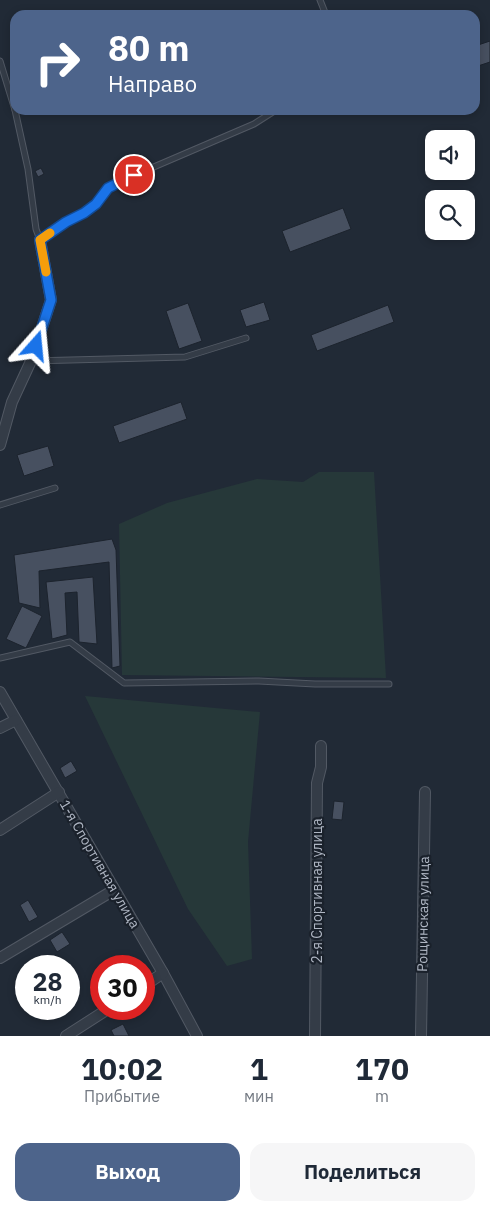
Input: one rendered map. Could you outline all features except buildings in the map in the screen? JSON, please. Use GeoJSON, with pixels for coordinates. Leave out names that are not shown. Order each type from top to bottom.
{"type":"FeatureCollection","features":[{"type":"Feature","properties":{"kind":"street"},"geometry":{"type":"LineString","coordinates":[[0,445],[12,402],[31,361],[51,300],[40,240]]}},
{"type":"Feature","properties":{"kind":"street","name":"1-я Спортивная улица"},"geometry":{"type":"LineString","coordinates":[[0,692],[163,973],[197,1036]]}},
{"type":"Feature","properties":{"kind":"street"},"geometry":{"type":"LineString","coordinates":[[0,728],[16,720]]}},
{"type":"Feature","properties":{"kind":"street","name":"2-я Спортивная улица"},"geometry":{"type":"LineString","coordinates":[[316,1036],[317,783],[321,768],[321,746]]}},
{"type":"Feature","properties":{"kind":"street"},"geometry":{"type":"LineString","coordinates":[[0,830],[59,792]]}},
{"type":"Feature","properties":{"kind":"street","name":"Рощинская улица"},"geometry":{"type":"LineString","coordinates":[[421,1036],[425,792]]}},
{"type":"Feature","properties":{"kind":"street"},"geometry":{"type":"LineString","coordinates":[[0,958],[114,890]]}},
{"type":"Feature","properties":{"kind":"street"},"geometry":{"type":"LineString","coordinates":[[155,978],[163,973]]}},
{"type":"Feature","properties":{"kind":"street"},"geometry":{"type":"LineString","coordinates":[[66,1036],[91,1020]]}},
{"type":"Feature","properties":{"kind":"lane"},"geometry":{"type":"LineString","coordinates":[[0,61],[10,94]]}},
{"type":"Feature","properties":{"kind":"lane"},"geometry":{"type":"LineString","coordinates":[[16,115],[28,170],[36,229],[40,240],[96,204],[108,188],[254,124],[268,115]]}},
{"type":"Feature","properties":{"kind":"lane"},"geometry":{"type":"LineString","coordinates":[[31,361],[185,357],[246,338]]}},
{"type":"Feature","properties":{"kind":"lane"},"geometry":{"type":"LineString","coordinates":[[0,505],[55,488]]}},
{"type":"Feature","properties":{"kind":"lane"},"geometry":{"type":"LineString","coordinates":[[0,658],[70,642],[124,683],[259,681],[315,684],[389,684]]}},
{"type":"Feature","properties":{"kind":"shaded area"},"geometry":{"type":"Polygon","coordinates":[[[319,472],[374,472],[386,678],[122,675],[119,524],[167,503],[257,479],[303,482],[319,472]]]}},
{"type":"Feature","properties":{"kind":"shaded area"},"geometry":{"type":"Polygon","coordinates":[[[85,696],[260,712],[248,842],[252,959],[227,966],[188,909],[85,696]]]}},
{"type":"Feature","properties":{"kind":"slow traffic"},"geometry":{"type":"LineString","coordinates":[[46,272],[40,240],[50,233]]}},
{"type":"Feature","properties":{"kind":"route"},"geometry":{"type":"LineString","coordinates":[[36,346],[51,300],[40,240],[96,204],[108,188],[134,175]]}}]}
